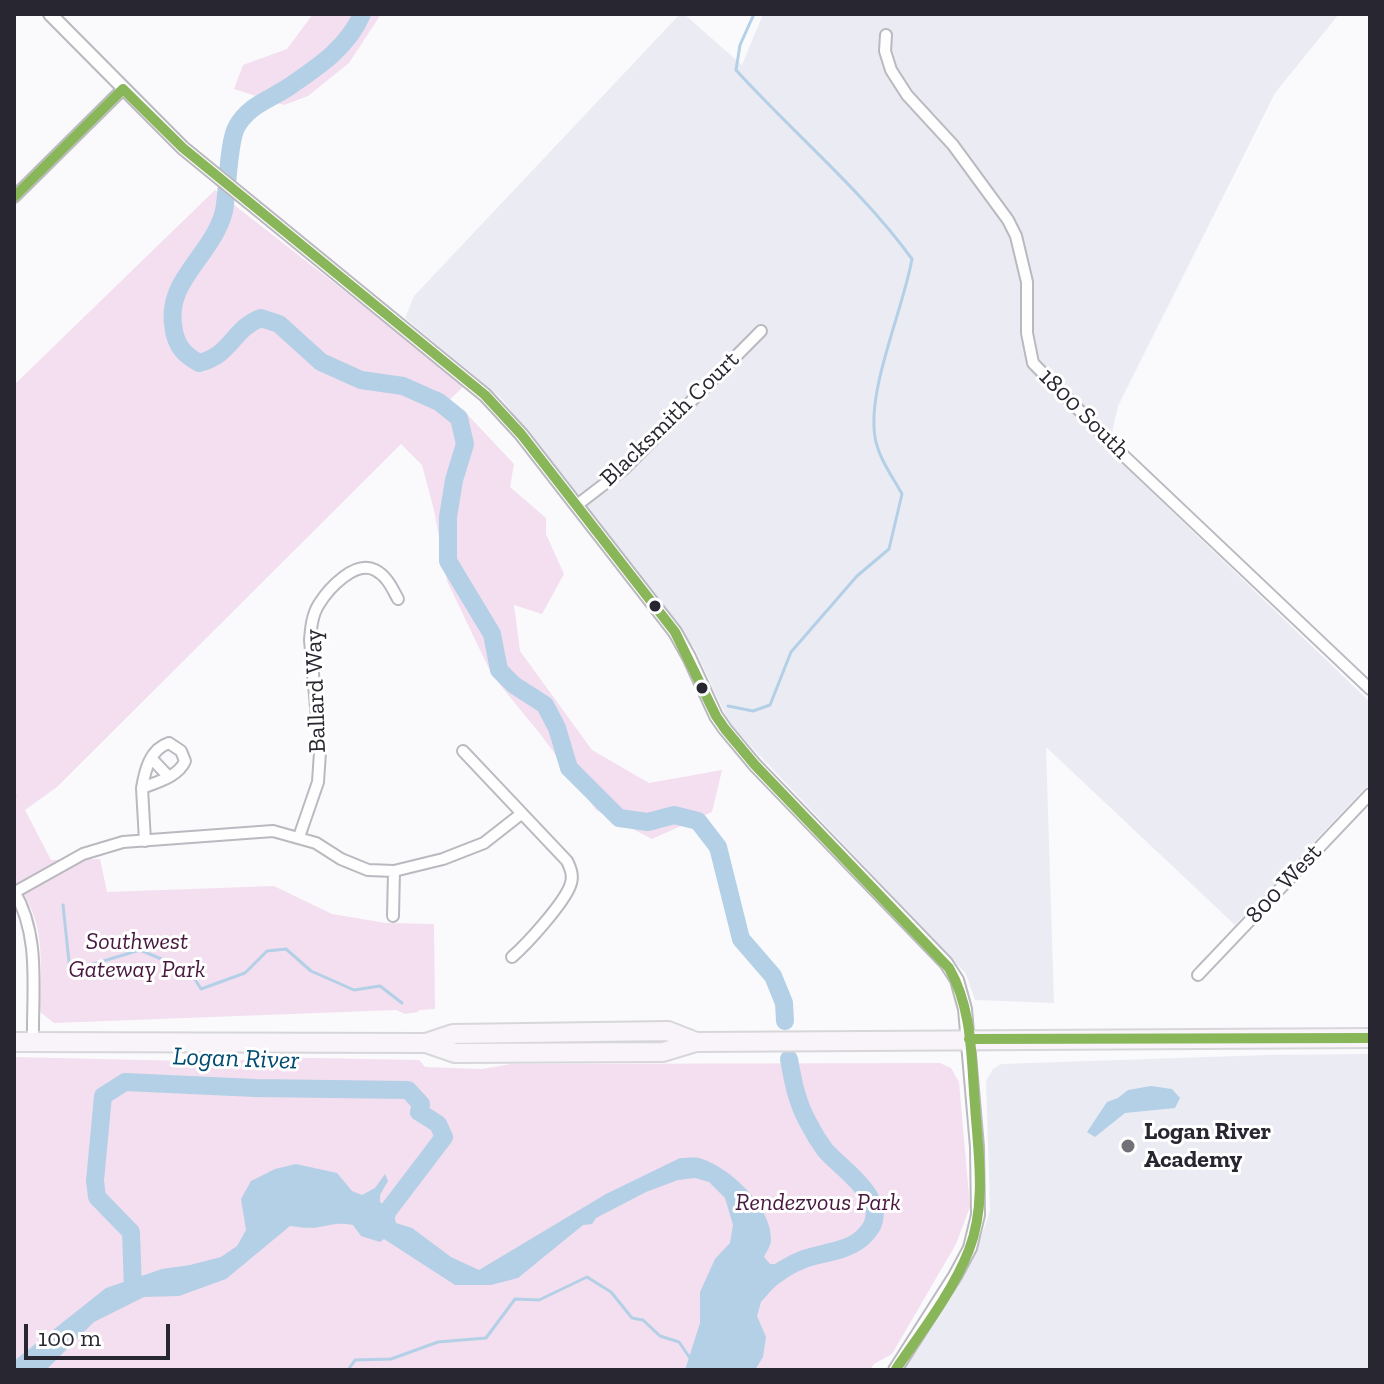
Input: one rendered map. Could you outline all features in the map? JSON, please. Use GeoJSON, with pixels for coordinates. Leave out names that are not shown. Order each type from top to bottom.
{"type":"FeatureCollection","features":[{"type":"Feature","properties":{"kind":"highway"},"geometry":{"type":"LineString","coordinates":[[23,1042],[426,1043],[453,1034],[654,1031],[668,1031],[696,1042],[1370,1038]]}},
{"type":"Feature","properties":{"kind":"street"},"geometry":{"type":"LineString","coordinates":[[50,14],[183,148],[485,395],[521,434],[675,632],[725,729],[755,765],[946,963],[957,980],[969,1039],[978,1168],[978,1215],[970,1248],[896,1370]]}},
{"type":"Feature","properties":{"kind":"street","name":"1800 South"},"geometry":{"type":"LineString","coordinates":[[886,35],[885,51],[899,83],[953,145],[1008,220],[1016,236],[1027,282],[1027,333],[1033,363],[1122,454],[1370,689]]}},
{"type":"Feature","properties":{"kind":"street"},"geometry":{"type":"LineString","coordinates":[[14,197],[123,89]]}},
{"type":"Feature","properties":{"kind":"street","name":"Blacksmith Court"},"geometry":{"type":"LineString","coordinates":[[577,505],[624,469],[761,331]]}},
{"type":"Feature","properties":{"kind":"street","name":"Ballard Way"},"geometry":{"type":"LineString","coordinates":[[299,837],[318,782],[319,767],[311,622],[319,604],[343,578],[358,568],[373,568],[387,578],[398,599]]}},
{"type":"Feature","properties":{"kind":"street"},"geometry":{"type":"LineString","coordinates":[[142,788],[169,777],[182,767],[185,761],[181,751],[169,743],[161,746],[151,758],[142,788],[145,841]]}},
{"type":"Feature","properties":{"kind":"street"},"geometry":{"type":"LineString","coordinates":[[463,751],[567,861],[572,872],[570,886],[531,940],[512,957]]}},
{"type":"Feature","properties":{"kind":"street"},"geometry":{"type":"LineString","coordinates":[[151,758],[169,777]]}},
{"type":"Feature","properties":{"kind":"street","name":"800 West"},"geometry":{"type":"LineString","coordinates":[[1198,975],[1370,794]]}},
{"type":"Feature","properties":{"kind":"street"},"geometry":{"type":"LineString","coordinates":[[23,1042],[32,940],[27,917],[14,892],[100,847],[123,842],[273,831],[299,837],[368,870],[394,871],[443,859],[484,843],[521,814]]}},
{"type":"Feature","properties":{"kind":"street"},"geometry":{"type":"LineString","coordinates":[[393,916],[394,871]]}},
{"type":"Feature","properties":{"kind":"shaded area"},"geometry":{"type":"Polygon","coordinates":[[[680,14],[684,14],[742,65],[763,14],[1339,14],[1275,93],[1118,406],[1108,450],[1370,702],[1370,783],[1235,925],[1046,747],[1054,1003],[975,1000],[966,974],[729,723],[695,649],[501,398],[405,318],[414,296],[680,14]]]}},
{"type":"Feature","properties":{"kind":"shaded area"},"geometry":{"type":"Polygon","coordinates":[[[1370,1054],[1370,1370],[905,1368],[980,1240],[990,1211],[986,1081],[993,1069],[1001,1064],[1370,1054]]]}},
{"type":"Feature","properties":{"kind":"green space"},"geometry":{"type":"Polygon","coordinates":[[[313,14],[381,14],[349,63],[308,96],[284,105],[234,89],[243,65],[287,49],[313,14]]]}},
{"type":"Feature","properties":{"kind":"green space","name":"Southwest Gateway Park"},"geometry":{"type":"Polygon","coordinates":[[[215,190],[465,385],[441,408],[466,413],[514,464],[510,487],[546,518],[546,534],[564,574],[542,614],[514,605],[520,651],[592,750],[649,783],[722,770],[712,812],[652,839],[596,810],[492,675],[447,581],[422,465],[401,444],[57,787],[25,810],[51,860],[100,859],[107,892],[274,886],[332,914],[386,923],[434,924],[435,1009],[405,1014],[396,1010],[54,1023],[40,1012],[41,959],[37,927],[25,896],[14,881],[14,385],[215,190]]]}},
{"type":"Feature","properties":{"kind":"green space","name":"Rendezvous Park"},"geometry":{"type":"Polygon","coordinates":[[[14,1057],[230,1062],[262,1057],[419,1060],[425,1067],[482,1069],[511,1064],[940,1063],[951,1068],[959,1082],[970,1207],[956,1244],[892,1354],[874,1364],[870,1370],[14,1370],[14,1057]]]}},
{"type":"Feature","properties":{"kind":"water"},"geometry":{"type":"Polygon","coordinates":[[[1151,1086],[1172,1089],[1180,1098],[1175,1108],[1125,1113],[1095,1137],[1087,1132],[1107,1102],[1128,1090],[1151,1086]]]}},
{"type":"Feature","properties":{"kind":"water"},"geometry":{"type":"Polygon","coordinates":[[[680,1158],[699,1158],[723,1170],[747,1190],[765,1215],[771,1242],[764,1257],[770,1264],[780,1264],[784,1276],[761,1302],[757,1316],[766,1337],[763,1357],[755,1370],[685,1370],[700,1323],[700,1292],[715,1259],[730,1243],[733,1225],[725,1198],[709,1182],[695,1178],[678,1180],[646,1192],[596,1218],[518,1278],[491,1285],[455,1285],[384,1239],[380,1242],[361,1236],[353,1225],[290,1226],[226,1279],[179,1296],[144,1297],[94,1322],[46,1370],[14,1370],[14,1361],[106,1288],[162,1269],[221,1257],[237,1246],[246,1230],[241,1199],[251,1181],[275,1169],[296,1164],[337,1173],[352,1191],[362,1195],[375,1188],[385,1174],[388,1181],[380,1195],[380,1202],[393,1211],[396,1223],[412,1228],[451,1257],[479,1270],[606,1194],[680,1158]]]}},
{"type":"Feature","properties":{"kind":"waterway"},"geometry":{"type":"LineString","coordinates":[[362,14],[349,36],[332,55],[290,86],[254,107],[237,126],[230,154],[224,211],[218,228],[175,297],[172,313],[177,342],[186,354],[199,363],[219,354],[244,329],[261,318],[279,324],[321,362],[361,380],[403,386],[439,402],[459,418],[465,444],[454,480],[448,517],[448,561],[492,634],[499,670],[514,685],[545,705],[557,728],[569,768],[619,818],[648,822],[674,815],[698,821],[718,847],[741,939],[773,976],[784,1003],[785,1021]]}},
{"type":"Feature","properties":{"kind":"waterway"},"geometry":{"type":"LineString","coordinates":[[728,706],[753,711],[770,705],[791,652],[857,576],[889,549],[902,494],[879,452],[874,418],[881,373],[912,259],[872,209],[736,70],[740,45],[754,14]]}},
{"type":"Feature","properties":{"kind":"waterway"},"geometry":{"type":"LineString","coordinates":[[63,905],[70,971],[140,950],[190,971],[201,989],[245,973],[267,951],[286,949],[311,971],[354,990],[380,986],[402,1003]]}},
{"type":"Feature","properties":{"kind":"waterway"},"geometry":{"type":"LineString","coordinates":[[763,1285],[798,1261],[856,1242],[872,1226],[875,1214],[865,1190],[825,1150],[812,1130],[798,1100],[789,1059]]}},
{"type":"Feature","properties":{"kind":"waterway","name":"Logan River"},"geometry":{"type":"LineString","coordinates":[[133,1291],[131,1232],[97,1197],[95,1181],[103,1096],[125,1082],[408,1090],[421,1104],[419,1112],[438,1124],[444,1137],[387,1212],[384,1227]]}},
{"type":"Feature","properties":{"kind":"waterway"},"geometry":{"type":"LineString","coordinates":[[348,1370],[355,1360],[391,1359],[438,1342],[486,1338],[515,1299],[539,1300],[587,1277],[611,1292],[632,1318],[643,1320],[660,1336],[679,1342],[690,1358]]}},
{"type":"Feature","properties":{"kind":"transit line"},"geometry":{"type":"LineString","coordinates":[[123,89],[183,148],[485,395],[521,434],[675,632],[725,729],[755,765],[949,968],[963,1001],[970,1035],[979,1159],[978,1215],[969,1250],[954,1281],[896,1369]]}},
{"type":"Feature","properties":{"kind":"transit line"},"geometry":{"type":"LineString","coordinates":[[14,197],[123,89]]}},
{"type":"Feature","properties":{"kind":"transit line"},"geometry":{"type":"LineString","coordinates":[[969,1039],[1370,1038]]}},
{"type":"Feature","properties":{"kind":"place","name":"Logan River Academy"},"geometry":{"type":"Point","coordinates":[1128,1146]}}]}
